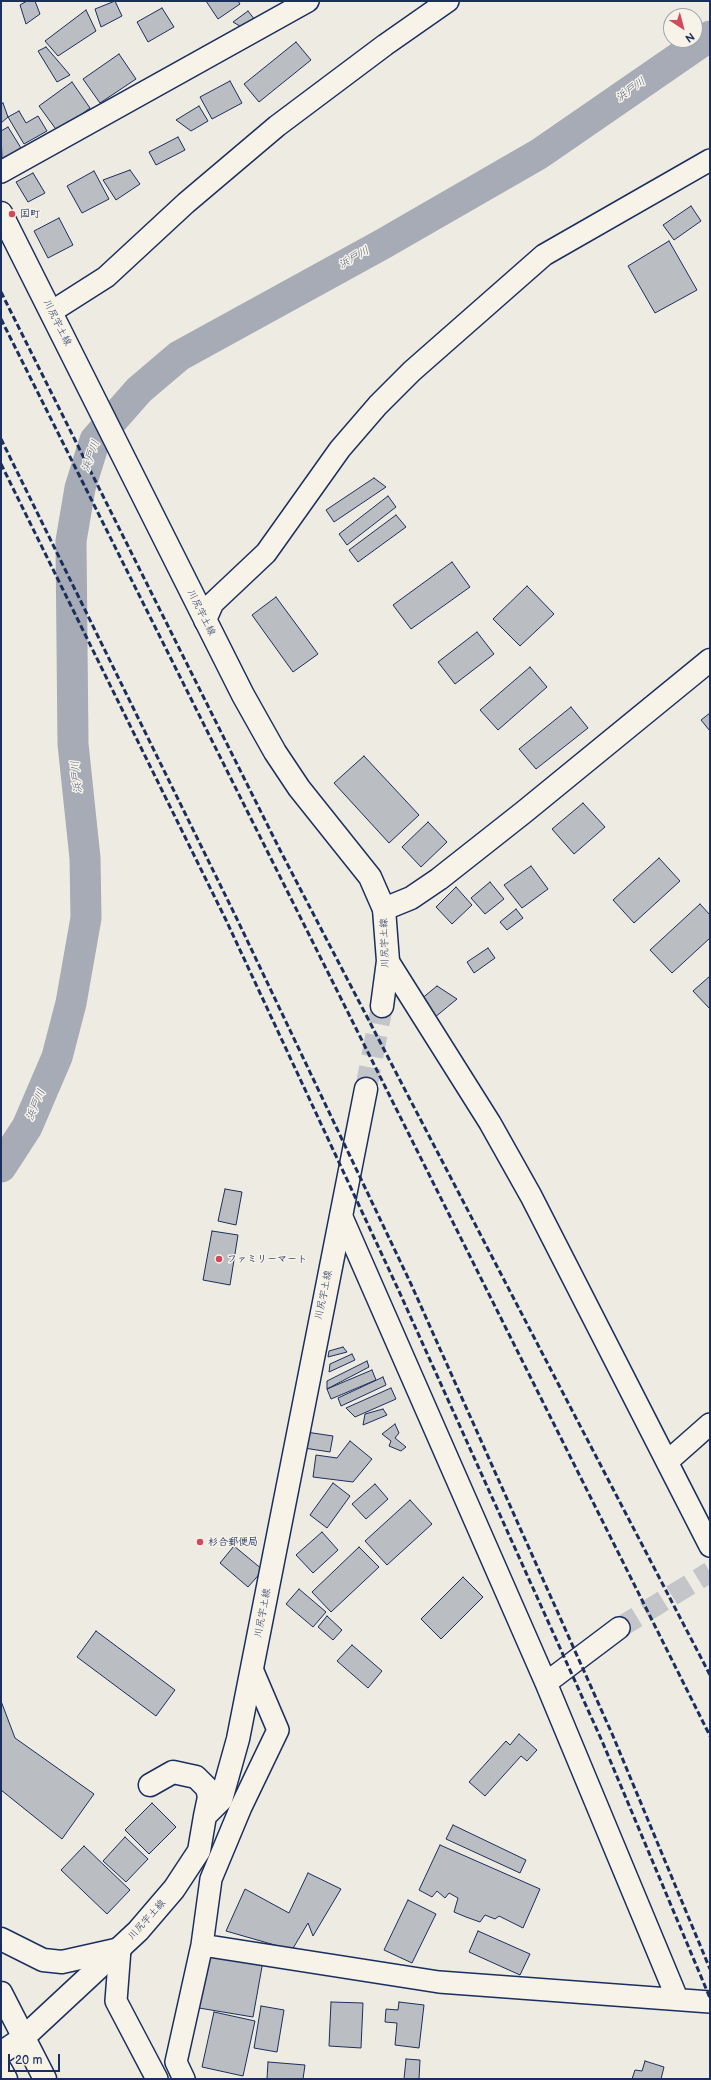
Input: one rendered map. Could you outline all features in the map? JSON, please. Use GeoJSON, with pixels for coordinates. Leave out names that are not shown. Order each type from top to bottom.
{"type":"FeatureCollection","features":[{"type":"Feature","properties":{"kind":"main road","name":"川尻宇土線"},"geometry":{"type":"LineString","coordinates":[[1,213],[242,695],[275,752],[299,788],[370,878],[384,909],[388,961],[382,1006]]}},
{"type":"Feature","properties":{"kind":"main road"},"geometry":{"type":"LineString","coordinates":[[384,909],[412,898],[439,878],[543,797],[710,660]]}},
{"type":"Feature","properties":{"kind":"main road","name":"川尻宇土線"},"geometry":{"type":"LineString","coordinates":[[1,2053],[23,2038],[120,1949],[174,1889],[199,1851],[205,1816],[221,1800],[238,1739],[366,1089]]}},
{"type":"Feature","properties":{"kind":"main road"},"geometry":{"type":"LineString","coordinates":[[150,1785],[173,1772],[196,1777],[206,1788],[209,1797],[205,1816]]}},
{"type":"Feature","properties":{"kind":"main road"},"geometry":{"type":"LineString","coordinates":[[1,1940],[42,1960],[62,1962],[120,1949]]}},
{"type":"Feature","properties":{"kind":"main road"},"geometry":{"type":"LineString","coordinates":[[1,1993],[45,2079]]}},
{"type":"Feature","properties":{"kind":"main road"},"geometry":{"type":"LineString","coordinates":[[1,2070],[6,2079]]}},
{"type":"Feature","properties":{"kind":"street"},"geometry":{"type":"LineString","coordinates":[[1,172],[308,1]]}},
{"type":"Feature","properties":{"kind":"street"},"geometry":{"type":"LineString","coordinates":[[55,319],[106,277],[186,203],[277,126],[385,45],[448,1]]}},
{"type":"Feature","properties":{"kind":"street"},"geometry":{"type":"LineString","coordinates":[[200,613],[213,603],[266,553],[340,448],[378,405],[412,371],[544,255],[710,160]]}},
{"type":"Feature","properties":{"kind":"street"},"geometry":{"type":"LineString","coordinates":[[388,961],[490,1123],[531,1196],[668,1461],[710,1546]]}},
{"type":"Feature","properties":{"kind":"street"},"geometry":{"type":"LineString","coordinates":[[341,1215],[546,1683],[677,1998]]}},
{"type":"Feature","properties":{"kind":"street"},"geometry":{"type":"LineString","coordinates":[[668,1461],[710,1424]]}},
{"type":"Feature","properties":{"kind":"street"},"geometry":{"type":"LineString","coordinates":[[546,1683],[619,1628]]}},
{"type":"Feature","properties":{"kind":"street"},"geometry":{"type":"LineString","coordinates":[[184,2079],[176,2062],[202,1945],[211,1879],[241,1807],[278,1730],[252,1669]]}},
{"type":"Feature","properties":{"kind":"street"},"geometry":{"type":"LineString","coordinates":[[202,1945],[439,1982],[677,1998],[710,2002]]}},
{"type":"Feature","properties":{"kind":"street"},"geometry":{"type":"LineString","coordinates":[[120,1949],[116,2001],[157,2079]]}},
{"type":"Feature","properties":{"kind":"building"},"geometry":{"type":"Polygon","coordinates":[[[27,1],[35,1],[40,14],[26,24],[20,5],[27,1]]]}},
{"type":"Feature","properties":{"kind":"building"},"geometry":{"type":"Polygon","coordinates":[[[115,1],[122,16],[101,27],[95,9],[115,1]]]}},
{"type":"Feature","properties":{"kind":"building"},"geometry":{"type":"Polygon","coordinates":[[[206,1],[238,1],[240,4],[218,19],[206,1]]]}},
{"type":"Feature","properties":{"kind":"building"},"geometry":{"type":"Polygon","coordinates":[[[162,8],[174,27],[148,42],[137,22],[162,8]]]}},
{"type":"Feature","properties":{"kind":"building"},"geometry":{"type":"Polygon","coordinates":[[[86,10],[96,31],[58,56],[45,41],[86,10]]]}},
{"type":"Feature","properties":{"kind":"building"},"geometry":{"type":"Polygon","coordinates":[[[248,11],[255,20],[243,28],[233,22],[248,11]]]}},
{"type":"Feature","properties":{"kind":"building"},"geometry":{"type":"Polygon","coordinates":[[[296,42],[311,60],[259,102],[244,84],[296,42]]]}},
{"type":"Feature","properties":{"kind":"building"},"geometry":{"type":"Polygon","coordinates":[[[46,47],[70,75],[57,82],[38,51],[46,47]]]}},
{"type":"Feature","properties":{"kind":"building"},"geometry":{"type":"Polygon","coordinates":[[[119,54],[136,79],[100,103],[83,79],[119,54]]]}},
{"type":"Feature","properties":{"kind":"building"},"geometry":{"type":"Polygon","coordinates":[[[230,81],[242,103],[212,119],[200,97],[230,81]]]}},
{"type":"Feature","properties":{"kind":"building"},"geometry":{"type":"Polygon","coordinates":[[[72,82],[90,108],[58,132],[39,106],[72,82]]]}},
{"type":"Feature","properties":{"kind":"building"},"geometry":{"type":"Polygon","coordinates":[[[3,103],[8,117],[1,123],[1,104],[3,103]]]}},
{"type":"Feature","properties":{"kind":"building"},"geometry":{"type":"Polygon","coordinates":[[[199,106],[208,121],[191,131],[176,120],[199,106]]]}},
{"type":"Feature","properties":{"kind":"building"},"geometry":{"type":"Polygon","coordinates":[[[19,111],[26,123],[38,116],[47,131],[24,144],[8,117],[19,111]]]}},
{"type":"Feature","properties":{"kind":"building"},"geometry":{"type":"Polygon","coordinates":[[[8,127],[21,148],[2,160],[1,131],[8,127]]]}},
{"type":"Feature","properties":{"kind":"building"},"geometry":{"type":"Polygon","coordinates":[[[178,137],[185,150],[156,165],[149,152],[178,137]]]}},
{"type":"Feature","properties":{"kind":"building"},"geometry":{"type":"Polygon","coordinates":[[[130,170],[140,184],[116,200],[103,180],[130,170]]]}},
{"type":"Feature","properties":{"kind":"building"},"geometry":{"type":"Polygon","coordinates":[[[94,171],[109,199],[82,213],[67,186],[94,171]]]}},
{"type":"Feature","properties":{"kind":"building"},"geometry":{"type":"Polygon","coordinates":[[[33,173],[45,193],[28,202],[16,182],[33,173]]]}},
{"type":"Feature","properties":{"kind":"building"},"geometry":{"type":"Polygon","coordinates":[[[691,206],[701,221],[674,240],[663,225],[691,206]]]}},
{"type":"Feature","properties":{"kind":"building"},"geometry":{"type":"Polygon","coordinates":[[[59,218],[73,245],[48,258],[34,231],[59,218]]]}},
{"type":"Feature","properties":{"kind":"building"},"geometry":{"type":"Polygon","coordinates":[[[669,241],[697,290],[655,313],[628,266],[669,241]]]}},
{"type":"Feature","properties":{"kind":"building"},"geometry":{"type":"Polygon","coordinates":[[[374,478],[386,487],[334,522],[326,510],[374,478]]]}},
{"type":"Feature","properties":{"kind":"building"},"geometry":{"type":"Polygon","coordinates":[[[388,496],[396,507],[347,545],[339,534],[388,496]]]}},
{"type":"Feature","properties":{"kind":"building"},"geometry":{"type":"Polygon","coordinates":[[[396,515],[406,527],[358,562],[349,550],[396,515]]]}},
{"type":"Feature","properties":{"kind":"building"},"geometry":{"type":"Polygon","coordinates":[[[452,562],[470,587],[411,629],[393,605],[452,562]]]}},
{"type":"Feature","properties":{"kind":"building"},"geometry":{"type":"Polygon","coordinates":[[[527,586],[554,614],[520,646],[493,619],[527,586]]]}},
{"type":"Feature","properties":{"kind":"building"},"geometry":{"type":"Polygon","coordinates":[[[276,597],[318,654],[293,672],[252,615],[276,597]]]}},
{"type":"Feature","properties":{"kind":"building"},"geometry":{"type":"Polygon","coordinates":[[[477,632],[494,654],[455,684],[438,662],[477,632]]]}},
{"type":"Feature","properties":{"kind":"building"},"geometry":{"type":"Polygon","coordinates":[[[530,667],[547,687],[498,730],[480,710],[530,667]]]}},
{"type":"Feature","properties":{"kind":"building"},"geometry":{"type":"Polygon","coordinates":[[[571,707],[588,728],[536,769],[519,749],[571,707]]]}},
{"type":"Feature","properties":{"kind":"building"},"geometry":{"type":"Polygon","coordinates":[[[710,713],[710,731],[701,720],[710,713]]]}},
{"type":"Feature","properties":{"kind":"building"},"geometry":{"type":"Polygon","coordinates":[[[364,756],[419,815],[389,843],[334,783],[364,756]]]}},
{"type":"Feature","properties":{"kind":"building"},"geometry":{"type":"Polygon","coordinates":[[[583,803],[605,827],[574,854],[552,829],[583,803]]]}},
{"type":"Feature","properties":{"kind":"building"},"geometry":{"type":"Polygon","coordinates":[[[428,822],[447,842],[421,867],[402,847],[428,822]]]}},
{"type":"Feature","properties":{"kind":"building"},"geometry":{"type":"Polygon","coordinates":[[[659,858],[680,881],[634,923],[613,900],[659,858]]]}},
{"type":"Feature","properties":{"kind":"building"},"geometry":{"type":"Polygon","coordinates":[[[531,866],[548,889],[522,908],[504,885],[531,866]]]}},
{"type":"Feature","properties":{"kind":"building"},"geometry":{"type":"Polygon","coordinates":[[[490,882],[504,899],[485,914],[471,898],[490,882]]]}},
{"type":"Feature","properties":{"kind":"building"},"geometry":{"type":"Polygon","coordinates":[[[456,887],[472,905],[452,924],[436,907],[456,887]]]}},
{"type":"Feature","properties":{"kind":"building"},"geometry":{"type":"Polygon","coordinates":[[[700,904],[710,915],[710,938],[672,973],[650,950],[700,904]]]}},
{"type":"Feature","properties":{"kind":"building"},"geometry":{"type":"Polygon","coordinates":[[[516,909],[523,918],[507,930],[500,922],[516,909]]]}},
{"type":"Feature","properties":{"kind":"building"},"geometry":{"type":"Polygon","coordinates":[[[488,948],[495,958],[474,973],[467,962],[488,948]]]}},
{"type":"Feature","properties":{"kind":"building"},"geometry":{"type":"Polygon","coordinates":[[[710,976],[710,1009],[693,991],[710,976]]]}},
{"type":"Feature","properties":{"kind":"building"},"geometry":{"type":"Polygon","coordinates":[[[437,986],[457,999],[434,1018],[420,1000],[437,986]]]}},
{"type":"Feature","properties":{"kind":"building"},"geometry":{"type":"Polygon","coordinates":[[[225,1189],[242,1192],[236,1225],[218,1221],[225,1189]]]}},
{"type":"Feature","properties":{"kind":"building"},"geometry":{"type":"Polygon","coordinates":[[[212,1231],[238,1235],[230,1285],[203,1280],[212,1231]]]}},
{"type":"Feature","properties":{"kind":"building"},"geometry":{"type":"Polygon","coordinates":[[[343,1347],[347,1352],[328,1357],[329,1351],[343,1347]]]}},
{"type":"Feature","properties":{"kind":"building"},"geometry":{"type":"Polygon","coordinates":[[[352,1354],[355,1360],[329,1372],[330,1364],[352,1354]]]}},
{"type":"Feature","properties":{"kind":"building"},"geometry":{"type":"Polygon","coordinates":[[[367,1361],[369,1367],[327,1389],[327,1381],[367,1361]]]}},
{"type":"Feature","properties":{"kind":"building"},"geometry":{"type":"Polygon","coordinates":[[[372,1370],[376,1380],[331,1399],[327,1389],[372,1370]]]}},
{"type":"Feature","properties":{"kind":"building"},"geometry":{"type":"Polygon","coordinates":[[[383,1377],[386,1385],[341,1406],[338,1398],[383,1377]]]}},
{"type":"Feature","properties":{"kind":"building"},"geometry":{"type":"Polygon","coordinates":[[[391,1388],[396,1399],[355,1417],[346,1408],[391,1388]]]}},
{"type":"Feature","properties":{"kind":"building"},"geometry":{"type":"Polygon","coordinates":[[[383,1409],[387,1415],[363,1425],[365,1414],[383,1409]]]}},
{"type":"Feature","properties":{"kind":"building"},"geometry":{"type":"Polygon","coordinates":[[[395,1424],[399,1433],[395,1438],[406,1447],[401,1451],[389,1446],[391,1441],[382,1434],[395,1424]]]}},
{"type":"Feature","properties":{"kind":"building"},"geometry":{"type":"Polygon","coordinates":[[[306,1432],[333,1436],[330,1452],[304,1448],[306,1432]]]}},
{"type":"Feature","properties":{"kind":"building"},"geometry":{"type":"Polygon","coordinates":[[[350,1441],[372,1459],[353,1482],[313,1477],[316,1455],[337,1458],[350,1441]]]}},
{"type":"Feature","properties":{"kind":"building"},"geometry":{"type":"Polygon","coordinates":[[[333,1483],[350,1496],[327,1528],[310,1515],[333,1483]]]}},
{"type":"Feature","properties":{"kind":"building"},"geometry":{"type":"Polygon","coordinates":[[[375,1484],[388,1499],[366,1519],[352,1504],[375,1484]]]}},
{"type":"Feature","properties":{"kind":"building"},"geometry":{"type":"Polygon","coordinates":[[[410,1500],[432,1524],[387,1565],[365,1541],[410,1500]]]}},
{"type":"Feature","properties":{"kind":"building"},"geometry":{"type":"Polygon","coordinates":[[[322,1532],[338,1550],[313,1573],[296,1555],[322,1532]]]}},
{"type":"Feature","properties":{"kind":"building"},"geometry":{"type":"Polygon","coordinates":[[[234,1546],[263,1570],[248,1587],[220,1563],[234,1546]]]}},
{"type":"Feature","properties":{"kind":"building"},"geometry":{"type":"Polygon","coordinates":[[[359,1547],[379,1567],[331,1612],[312,1592],[359,1547]]]}},
{"type":"Feature","properties":{"kind":"building"},"geometry":{"type":"Polygon","coordinates":[[[463,1577],[483,1597],[441,1639],[421,1619],[463,1577]]]}},
{"type":"Feature","properties":{"kind":"building"},"geometry":{"type":"Polygon","coordinates":[[[299,1589],[326,1612],[313,1627],[286,1604],[299,1589]]]}},
{"type":"Feature","properties":{"kind":"building"},"geometry":{"type":"Polygon","coordinates":[[[327,1616],[342,1630],[333,1640],[318,1627],[327,1616]]]}},
{"type":"Feature","properties":{"kind":"building"},"geometry":{"type":"Polygon","coordinates":[[[96,1631],[175,1690],[156,1716],[77,1657],[96,1631]]]}},
{"type":"Feature","properties":{"kind":"building"},"geometry":{"type":"Polygon","coordinates":[[[352,1645],[382,1671],[368,1688],[337,1661],[352,1645]]]}},
{"type":"Feature","properties":{"kind":"building"},"geometry":{"type":"Polygon","coordinates":[[[1,1701],[15,1738],[94,1794],[62,1839],[1,1790],[1,1701]]]}},
{"type":"Feature","properties":{"kind":"building"},"geometry":{"type":"Polygon","coordinates":[[[519,1734],[537,1750],[527,1761],[521,1756],[485,1796],[469,1782],[506,1741],[510,1745],[519,1734]]]}},
{"type":"Feature","properties":{"kind":"building"},"geometry":{"type":"Polygon","coordinates":[[[152,1803],[176,1827],[149,1854],[125,1830],[152,1803]]]}},
{"type":"Feature","properties":{"kind":"building"},"geometry":{"type":"Polygon","coordinates":[[[453,1825],[526,1860],[520,1873],[446,1839],[453,1825]]]}},
{"type":"Feature","properties":{"kind":"building"},"geometry":{"type":"Polygon","coordinates":[[[125,1837],[148,1859],[126,1882],[103,1861],[125,1837]]]}},
{"type":"Feature","properties":{"kind":"building"},"geometry":{"type":"Polygon","coordinates":[[[440,1845],[540,1889],[523,1928],[499,1916],[495,1919],[485,1915],[480,1922],[466,1917],[454,1912],[458,1898],[449,1893],[445,1898],[437,1891],[432,1897],[419,1890],[440,1845]]]}},
{"type":"Feature","properties":{"kind":"building"},"geometry":{"type":"Polygon","coordinates":[[[84,1846],[130,1890],[107,1914],[61,1870],[84,1846]]]}},
{"type":"Feature","properties":{"kind":"building"},"geometry":{"type":"Polygon","coordinates":[[[308,1873],[341,1889],[313,1936],[308,1923],[292,1950],[226,1931],[245,1889],[289,1913],[308,1873]]]}},
{"type":"Feature","properties":{"kind":"building"},"geometry":{"type":"Polygon","coordinates":[[[408,1900],[436,1914],[412,1963],[384,1950],[408,1900]]]}},
{"type":"Feature","properties":{"kind":"building"},"geometry":{"type":"Polygon","coordinates":[[[478,1931],[530,1954],[520,1975],[469,1952],[478,1931]]]}},
{"type":"Feature","properties":{"kind":"building"},"geometry":{"type":"Polygon","coordinates":[[[209,1952],[263,1961],[253,2017],[199,2008],[209,1952]]]}},
{"type":"Feature","properties":{"kind":"building"},"geometry":{"type":"Polygon","coordinates":[[[331,2002],[363,2003],[361,2048],[329,2046],[331,2002]]]}},
{"type":"Feature","properties":{"kind":"building"},"geometry":{"type":"Polygon","coordinates":[[[399,2002],[424,2005],[419,2048],[395,2045],[397,2023],[385,2022],[386,2009],[398,2010],[399,2002]]]}},
{"type":"Feature","properties":{"kind":"building"},"geometry":{"type":"Polygon","coordinates":[[[261,2006],[284,2010],[277,2052],[254,2048],[261,2006]]]}},
{"type":"Feature","properties":{"kind":"building"},"geometry":{"type":"Polygon","coordinates":[[[214,2012],[255,2021],[243,2076],[202,2067],[214,2012]]]}},
{"type":"Feature","properties":{"kind":"building"},"geometry":{"type":"Polygon","coordinates":[[[406,2059],[420,2060],[419,2079],[404,2079],[406,2059]]]}},
{"type":"Feature","properties":{"kind":"building"},"geometry":{"type":"Polygon","coordinates":[[[645,2061],[664,2067],[661,2079],[632,2079],[635,2070],[642,2071],[645,2061]]]}},
{"type":"Feature","properties":{"kind":"building"},"geometry":{"type":"Polygon","coordinates":[[[268,2062],[305,2065],[303,2079],[267,2079],[268,2062]]]}},
{"type":"Feature","properties":{"kind":"waterway","name":"浜戸川"},"geometry":{"type":"LineString","coordinates":[[1,1167],[27,1127],[57,1057],[71,1003],[86,918],[85,858],[73,744],[71,541],[80,488],[95,440],[139,390],[179,356],[381,245],[539,154],[710,36]]}},
{"type":"Feature","properties":{"kind":"tunnel"},"geometry":{"type":"LineString","coordinates":[[366,1089],[382,1006]]}},
{"type":"Feature","properties":{"kind":"tunnel"},"geometry":{"type":"LineString","coordinates":[[619,1628],[710,1572]]}},
{"type":"Feature","properties":{"kind":"railway"},"geometry":{"type":"LineString","coordinates":[[1,292],[280,850],[710,1675]]}},
{"type":"Feature","properties":{"kind":"railway"},"geometry":{"type":"LineString","coordinates":[[1,319],[710,1736]]}},
{"type":"Feature","properties":{"kind":"railway"},"geometry":{"type":"LineString","coordinates":[[1,439],[236,917],[411,1284],[613,1736],[710,1969]]}},
{"type":"Feature","properties":{"kind":"railway"},"geometry":{"type":"LineString","coordinates":[[1,464],[226,920],[398,1289],[602,1741],[710,1998]]}},
{"type":"Feature","properties":{"kind":"place","name":"国町"},"geometry":{"type":"Point","coordinates":[12,214]}},
{"type":"Feature","properties":{"kind":"place","name":"ファミリーマート"},"geometry":{"type":"Point","coordinates":[219,1259]}},
{"type":"Feature","properties":{"kind":"place","name":"杉合郵便局"},"geometry":{"type":"Point","coordinates":[200,1542]}}]}
